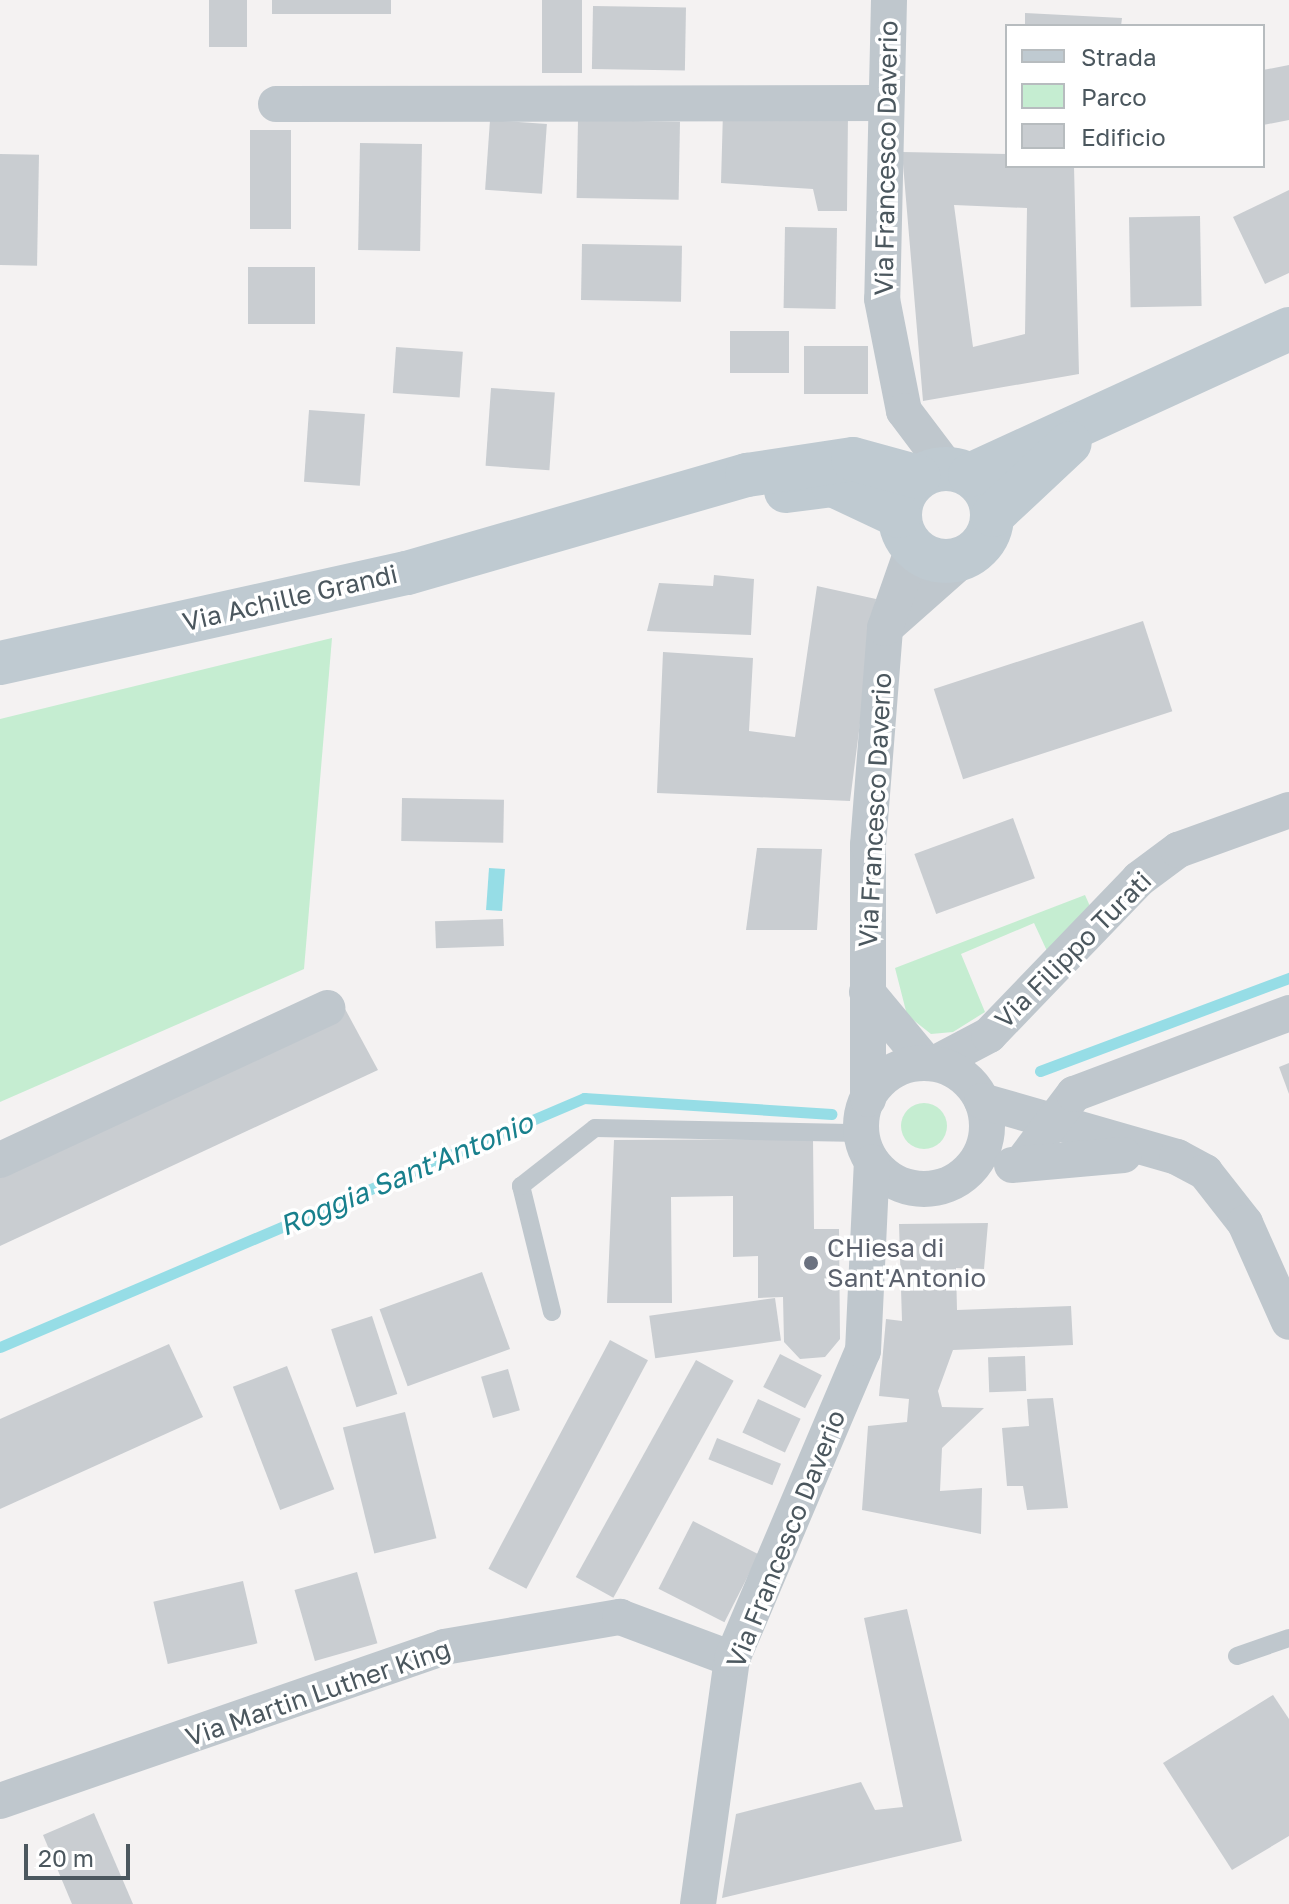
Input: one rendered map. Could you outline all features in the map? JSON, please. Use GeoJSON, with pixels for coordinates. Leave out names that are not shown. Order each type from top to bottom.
{"type":"FeatureCollection","features":[{"type":"Feature","properties":{"kind":"main road"},"geometry":{"type":"LineString","coordinates":[[906,532],[945,473],[1094,420],[1289,329]]}},
{"type":"Feature","properties":{"kind":"main road"},"geometry":{"type":"LineString","coordinates":[[965,557],[986,538],[993,515],[1094,420]]}},
{"type":"Feature","properties":{"kind":"main road","name":"Via Achille Grandi"},"geometry":{"type":"LineString","coordinates":[[0,663],[407,573],[747,475],[833,460],[945,473]]}},
{"type":"Feature","properties":{"kind":"main road"},"geometry":{"type":"LineString","coordinates":[[945,473],[993,515]]}},
{"type":"Feature","properties":{"kind":"main road","name":"Via Achille Grandi"},"geometry":{"type":"LineString","coordinates":[[578,524],[833,485],[906,532],[929,558],[965,557]]}},
{"type":"Feature","properties":{"kind":"street","name":"Via Francesco Daverio"},"geometry":{"type":"LineString","coordinates":[[889,0],[882,103],[882,299],[904,411],[945,473]]}},
{"type":"Feature","properties":{"kind":"street"},"geometry":{"type":"LineString","coordinates":[[276,104],[882,103]]}},
{"type":"Feature","properties":{"kind":"street","name":"Via Francesco Daverio"},"geometry":{"type":"LineString","coordinates":[[698,1904],[732,1659],[863,1351],[870,1224],[867,1131],[868,845],[885,628],[906,532]]}},
{"type":"Feature","properties":{"kind":"street"},"geometry":{"type":"LineString","coordinates":[[885,628],[965,557]]}},
{"type":"Feature","properties":{"kind":"street","name":"Via Filippo Turati"},"geometry":{"type":"LineString","coordinates":[[931,1063],[989,1035],[1139,879],[1178,850],[1289,810]]}},
{"type":"Feature","properties":{"kind":"street"},"geometry":{"type":"LineString","coordinates":[[867,992],[931,1063],[979,1094],[1052,1126],[1191,1164],[1229,1196],[1289,1322]]}},
{"type":"Feature","properties":{"kind":"street"},"geometry":{"type":"LineString","coordinates":[[0,1160],[327,1008]]}},
{"type":"Feature","properties":{"kind":"street"},"geometry":{"type":"LineString","coordinates":[[1021,1164],[1074,1094],[1101,1080],[1289,1013]]}},
{"type":"Feature","properties":{"kind":"street","name":"Via Filippo Turati"},"geometry":{"type":"LineString","coordinates":[[979,1094],[989,1035]]}},
{"type":"Feature","properties":{"kind":"street"},"geometry":{"type":"LineString","coordinates":[[906,1186],[867,1131],[892,1072],[931,1063]]}},
{"type":"Feature","properties":{"kind":"street"},"geometry":{"type":"LineString","coordinates":[[971,1168],[986,1136],[979,1094]]}},
{"type":"Feature","properties":{"kind":"street"},"geometry":{"type":"LineString","coordinates":[[870,1224],[906,1186],[941,1187],[971,1168],[1150,1153]]}},
{"type":"Feature","properties":{"kind":"street","name":"Via Martin Luther King"},"geometry":{"type":"LineString","coordinates":[[0,1801],[444,1647],[620,1617],[732,1659]]}},
{"type":"Feature","properties":{"kind":"lane"},"geometry":{"type":"LineString","coordinates":[[552,1312],[521,1186],[595,1128],[867,1131]]}},
{"type":"Feature","properties":{"kind":"lane"},"geometry":{"type":"LineString","coordinates":[[1237,1656],[1289,1638]]}},
{"type":"Feature","properties":{"kind":"green space"},"geometry":{"type":"Polygon","coordinates":[[[332,638],[304,969],[0,1102],[0,719],[332,638]]]}},
{"type":"Feature","properties":{"kind":"green space"},"geometry":{"type":"Polygon","coordinates":[[[1085,895],[1093,913],[1047,951],[1034,923],[961,954],[985,1012],[953,1032],[931,1034],[907,1015],[895,968],[1085,895]]]}},
{"type":"Feature","properties":{"kind":"green space"},"geometry":{"type":"Polygon","coordinates":[[[924,1103],[940,1110],[947,1126],[940,1142],[924,1149],[908,1142],[901,1126],[908,1110],[924,1103]]]}},
{"type":"Feature","properties":{"kind":"water"},"geometry":{"type":"Polygon","coordinates":[[[489,868],[505,869],[502,911],[486,910],[489,868]]]}},
{"type":"Feature","properties":{"kind":"building"},"geometry":{"type":"Polygon","coordinates":[[[209,0],[247,0],[247,47],[209,47],[209,0]]]}},
{"type":"Feature","properties":{"kind":"building"},"geometry":{"type":"Polygon","coordinates":[[[272,0],[391,0],[391,14],[272,14],[272,0]]]}},
{"type":"Feature","properties":{"kind":"building"},"geometry":{"type":"Polygon","coordinates":[[[542,0],[582,0],[582,73],[542,73],[542,0]]]}},
{"type":"Feature","properties":{"kind":"building"},"geometry":{"type":"Polygon","coordinates":[[[593,6],[686,8],[685,71],[592,69],[593,6]]]}},
{"type":"Feature","properties":{"kind":"building"},"geometry":{"type":"Polygon","coordinates":[[[1025,13],[1122,18],[1121,24],[1025,24],[1025,13]]]}},
{"type":"Feature","properties":{"kind":"building"},"geometry":{"type":"Polygon","coordinates":[[[1289,65],[1289,120],[1265,125],[1265,70],[1289,65]]]}},
{"type":"Feature","properties":{"kind":"building"},"geometry":{"type":"Polygon","coordinates":[[[723,111],[848,113],[847,211],[818,211],[813,189],[721,183],[723,111]]]}},
{"type":"Feature","properties":{"kind":"building"},"geometry":{"type":"Polygon","coordinates":[[[490,120],[547,124],[542,194],[485,190],[490,120]]]}},
{"type":"Feature","properties":{"kind":"building"},"geometry":{"type":"Polygon","coordinates":[[[578,120],[680,122],[679,200],[577,198],[578,120]]]}},
{"type":"Feature","properties":{"kind":"building"},"geometry":{"type":"Polygon","coordinates":[[[250,130],[291,130],[291,229],[250,229],[250,130]]]}},
{"type":"Feature","properties":{"kind":"building"},"geometry":{"type":"Polygon","coordinates":[[[360,143],[422,144],[420,251],[358,250],[360,143]]]}},
{"type":"Feature","properties":{"kind":"building"},"geometry":{"type":"Polygon","coordinates":[[[902,152],[1005,154],[1005,168],[1074,168],[1079,374],[923,401],[902,152]],[[954,205],[973,347],[1025,334],[1027,208],[954,205]]]}},
{"type":"Feature","properties":{"kind":"building"},"geometry":{"type":"Polygon","coordinates":[[[0,154],[39,155],[37,266],[0,265],[0,154]]]}},
{"type":"Feature","properties":{"kind":"building"},"geometry":{"type":"Polygon","coordinates":[[[1289,190],[1289,273],[1265,284],[1233,217],[1289,190]]]}},
{"type":"Feature","properties":{"kind":"building"},"geometry":{"type":"Polygon","coordinates":[[[1200,216],[1202,306],[1131,307],[1129,217],[1200,216]]]}},
{"type":"Feature","properties":{"kind":"building"},"geometry":{"type":"Polygon","coordinates":[[[785,227],[837,228],[836,309],[784,308],[785,227]]]}},
{"type":"Feature","properties":{"kind":"building"},"geometry":{"type":"Polygon","coordinates":[[[582,244],[682,246],[681,302],[581,300],[582,244]]]}},
{"type":"Feature","properties":{"kind":"building"},"geometry":{"type":"Polygon","coordinates":[[[248,267],[315,267],[315,324],[248,324],[248,267]]]}},
{"type":"Feature","properties":{"kind":"building"},"geometry":{"type":"Polygon","coordinates":[[[730,331],[789,331],[789,373],[730,373],[730,331]]]}},
{"type":"Feature","properties":{"kind":"building"},"geometry":{"type":"Polygon","coordinates":[[[804,346],[868,346],[868,394],[804,394],[804,346]]]}},
{"type":"Feature","properties":{"kind":"building"},"geometry":{"type":"Polygon","coordinates":[[[396,347],[463,352],[460,398],[393,393],[396,347]]]}},
{"type":"Feature","properties":{"kind":"building"},"geometry":{"type":"Polygon","coordinates":[[[491,388],[555,392],[549,470],[486,466],[491,388]]]}},
{"type":"Feature","properties":{"kind":"building"},"geometry":{"type":"Polygon","coordinates":[[[309,410],[365,414],[360,486],[304,482],[309,410]]]}},
{"type":"Feature","properties":{"kind":"building"},"geometry":{"type":"Polygon","coordinates":[[[714,575],[754,579],[751,635],[647,631],[659,583],[713,586],[714,575]]]}},
{"type":"Feature","properties":{"kind":"building"},"geometry":{"type":"Polygon","coordinates":[[[817,586],[876,599],[850,801],[657,793],[663,652],[753,658],[749,731],[795,737],[817,586]]]}},
{"type":"Feature","properties":{"kind":"building"},"geometry":{"type":"Polygon","coordinates":[[[1143,621],[1172,711],[963,779],[934,689],[1143,621]]]}},
{"type":"Feature","properties":{"kind":"building"},"geometry":{"type":"Polygon","coordinates":[[[402,798],[504,800],[503,843],[401,841],[402,798]]]}},
{"type":"Feature","properties":{"kind":"building"},"geometry":{"type":"Polygon","coordinates":[[[1013,818],[1035,878],[936,914],[914,854],[1013,818]]]}},
{"type":"Feature","properties":{"kind":"building"},"geometry":{"type":"Polygon","coordinates":[[[757,848],[822,849],[817,930],[746,930],[757,848]]]}},
{"type":"Feature","properties":{"kind":"building"},"geometry":{"type":"Polygon","coordinates":[[[503,919],[504,946],[436,948],[435,921],[503,919]]]}},
{"type":"Feature","properties":{"kind":"building"},"geometry":{"type":"Polygon","coordinates":[[[344,1007],[378,1070],[0,1246],[0,1163],[344,1007]]]}},
{"type":"Feature","properties":{"kind":"building"},"geometry":{"type":"Polygon","coordinates":[[[1289,1063],[1289,1094],[1279,1067],[1289,1063]]]}},
{"type":"Feature","properties":{"kind":"building"},"geometry":{"type":"Polygon","coordinates":[[[813,1139],[814,1229],[839,1229],[840,1339],[825,1357],[800,1359],[784,1342],[783,1297],[758,1298],[758,1256],[733,1257],[733,1196],[671,1197],[672,1303],[607,1303],[614,1140],[813,1139]]]}},
{"type":"Feature","properties":{"kind":"building"},"geometry":{"type":"Polygon","coordinates":[[[988,1223],[984,1269],[956,1268],[957,1310],[1071,1306],[1073,1345],[953,1350],[938,1391],[942,1407],[984,1408],[942,1448],[940,1491],[982,1488],[981,1534],[862,1510],[868,1426],[907,1422],[909,1399],[879,1396],[886,1319],[902,1321],[899,1224],[988,1223]]]}},
{"type":"Feature","properties":{"kind":"building"},"geometry":{"type":"Polygon","coordinates":[[[482,1272],[510,1349],[408,1386],[380,1309],[482,1272]]]}},
{"type":"Feature","properties":{"kind":"building"},"geometry":{"type":"Polygon","coordinates":[[[775,1298],[781,1341],[655,1358],[649,1316],[775,1298]]]}},
{"type":"Feature","properties":{"kind":"building"},"geometry":{"type":"Polygon","coordinates":[[[372,1316],[397,1394],[356,1407],[331,1329],[372,1316]]]}},
{"type":"Feature","properties":{"kind":"building"},"geometry":{"type":"Polygon","coordinates":[[[610,1340],[648,1360],[526,1589],[488,1569],[610,1340]]]}},
{"type":"Feature","properties":{"kind":"building"},"geometry":{"type":"Polygon","coordinates":[[[169,1344],[203,1417],[0,1509],[0,1419],[169,1344]]]}},
{"type":"Feature","properties":{"kind":"building"},"geometry":{"type":"Polygon","coordinates":[[[780,1354],[822,1375],[805,1408],[763,1387],[780,1354]]]}},
{"type":"Feature","properties":{"kind":"building"},"geometry":{"type":"Polygon","coordinates":[[[1025,1356],[1026,1391],[989,1392],[988,1357],[1025,1356]]]}},
{"type":"Feature","properties":{"kind":"building"},"geometry":{"type":"Polygon","coordinates":[[[696,1360],[734,1381],[613,1598],[576,1577],[696,1360]]]}},
{"type":"Feature","properties":{"kind":"building"},"geometry":{"type":"Polygon","coordinates":[[[287,1366],[334,1489],[280,1510],[233,1387],[287,1366]]]}},
{"type":"Feature","properties":{"kind":"building"},"geometry":{"type":"Polygon","coordinates":[[[508,1369],[520,1410],[493,1418],[481,1377],[508,1369]]]}},
{"type":"Feature","properties":{"kind":"building"},"geometry":{"type":"Polygon","coordinates":[[[1053,1398],[1068,1508],[1027,1510],[1023,1486],[1007,1486],[1002,1428],[1029,1426],[1027,1399],[1053,1398]]]}},
{"type":"Feature","properties":{"kind":"building"},"geometry":{"type":"Polygon","coordinates":[[[758,1399],[801,1419],[785,1452],[742,1433],[758,1399]]]}},
{"type":"Feature","properties":{"kind":"building"},"geometry":{"type":"Polygon","coordinates":[[[405,1412],[436,1538],[374,1554],[343,1427],[405,1412]]]}},
{"type":"Feature","properties":{"kind":"building"},"geometry":{"type":"Polygon","coordinates":[[[717,1438],[781,1464],[772,1485],[708,1459],[717,1438]]]}},
{"type":"Feature","properties":{"kind":"building"},"geometry":{"type":"Polygon","coordinates":[[[693,1521],[759,1555],[724,1622],[658,1589],[693,1521]]]}},
{"type":"Feature","properties":{"kind":"building"},"geometry":{"type":"Polygon","coordinates":[[[357,1572],[377,1643],[315,1661],[295,1590],[357,1572]]]}},
{"type":"Feature","properties":{"kind":"building"},"geometry":{"type":"Polygon","coordinates":[[[243,1581],[257,1643],[168,1664],[153,1602],[243,1581]]]}},
{"type":"Feature","properties":{"kind":"building"},"geometry":{"type":"Polygon","coordinates":[[[907,1609],[962,1841],[722,1898],[736,1814],[861,1782],[875,1810],[903,1807],[864,1618],[907,1609]]]}},
{"type":"Feature","properties":{"kind":"building"},"geometry":{"type":"Polygon","coordinates":[[[1273,1695],[1289,1719],[1289,1836],[1232,1870],[1163,1763],[1273,1695]]]}},
{"type":"Feature","properties":{"kind":"building"},"geometry":{"type":"Polygon","coordinates":[[[94,1813],[133,1904],[72,1904],[43,1835],[94,1813]]]}},
{"type":"Feature","properties":{"kind":"waterway","name":"Roggia Sant'Antonio"},"geometry":{"type":"LineString","coordinates":[[1040,1071],[1289,978]]}},
{"type":"Feature","properties":{"kind":"waterway","name":"Roggia Sant'Antonio"},"geometry":{"type":"LineString","coordinates":[[0,1347],[584,1098],[831,1114]]}},
{"type":"Feature","properties":{"kind":"place","name":"CHiesa di Sant'Antonio"},"geometry":{"type":"Point","coordinates":[811,1263]}}]}
